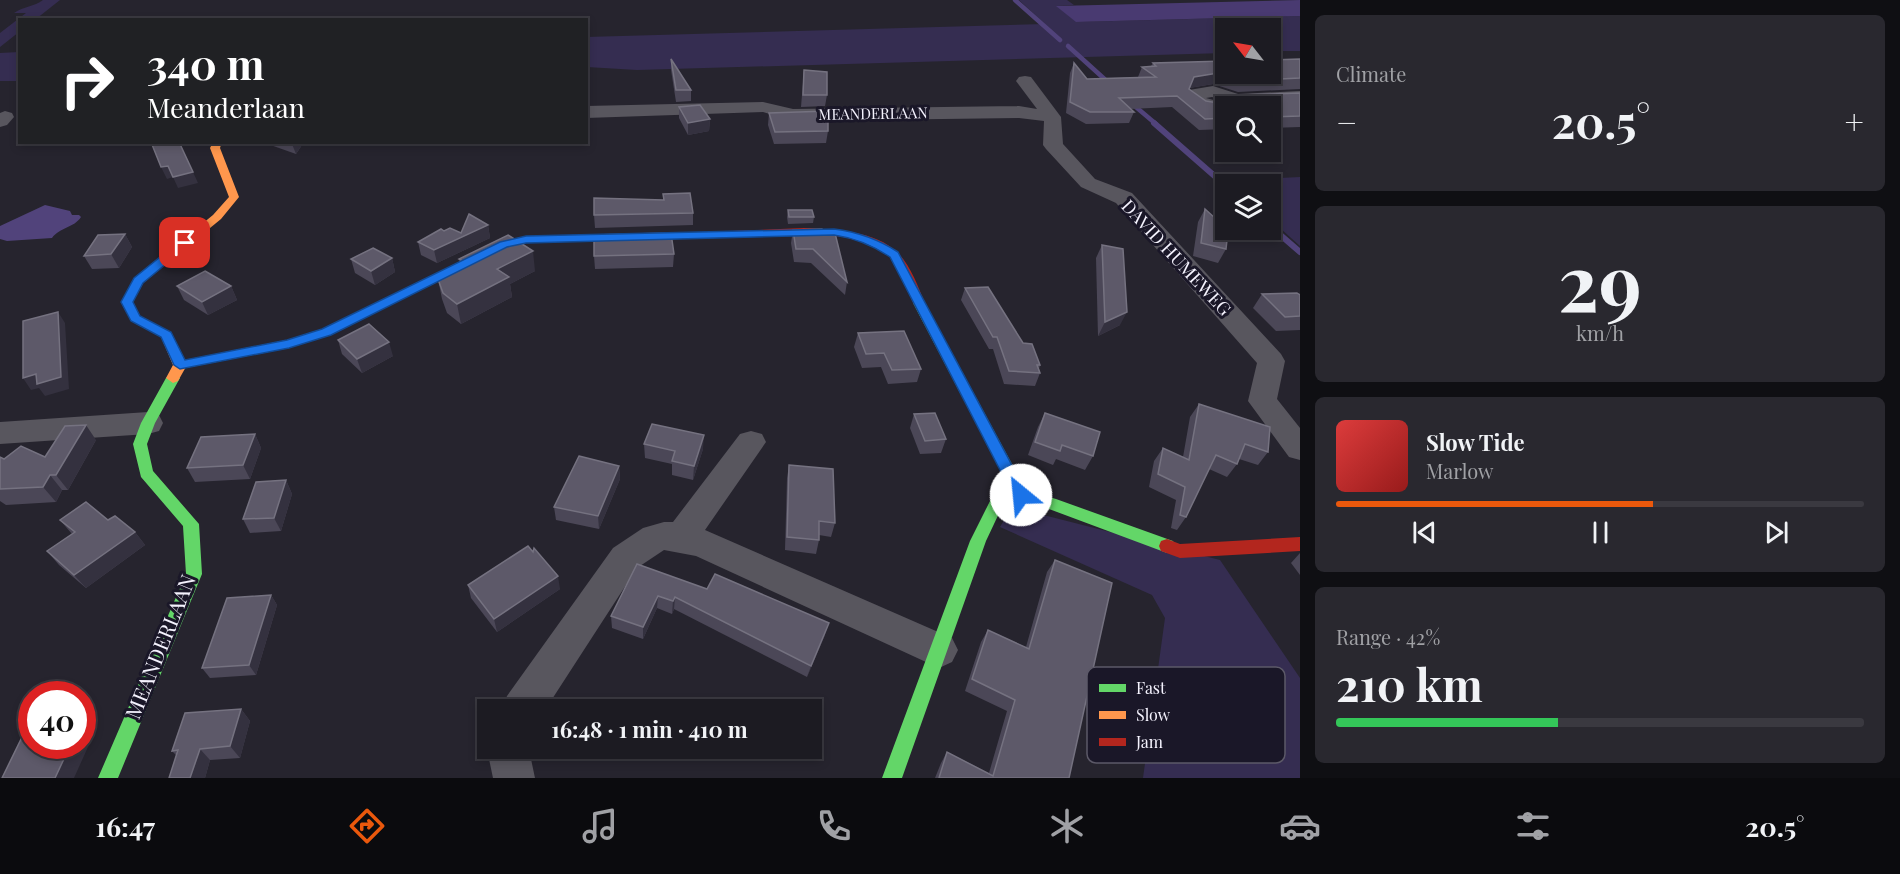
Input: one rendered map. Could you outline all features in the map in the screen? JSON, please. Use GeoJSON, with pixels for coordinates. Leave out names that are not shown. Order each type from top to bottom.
{"type":"FeatureCollection","features":[{"type":"Feature","properties":{"kind":"street"},"geometry":{"type":"LineString","coordinates":[[1025,81],[1052,117]]}},
{"type":"Feature","properties":{"kind":"street"},"geometry":{"type":"LineString","coordinates":[[1281,99],[1300,96]]}},
{"type":"Feature","properties":{"kind":"street","name":"MEANDERLAAN"},"geometry":{"type":"LineString","coordinates":[[588,112],[617,109],[763,107],[793,116],[1019,112],[1052,117]]}},
{"type":"Feature","properties":{"kind":"street","name":"DAVID HUMEWEG"},"geometry":{"type":"LineString","coordinates":[[1052,117],[1053,145],[1088,183],[1124,198],[1270,361],[1262,401],[1300,449]]}},
{"type":"Feature","properties":{"kind":"street"},"geometry":{"type":"LineString","coordinates":[[217,144],[215,148],[234,197],[217,217],[138,281],[127,302],[135,318],[166,335],[180,365],[289,344],[326,332],[504,244],[526,240],[834,232],[853,235],[876,243],[894,255],[1021,495]]}},
{"type":"Feature","properties":{"kind":"street","name":"MEANDERLAAN"},"geometry":{"type":"LineString","coordinates":[[108,778],[194,574],[191,524],[146,473],[140,444],[148,423],[180,365]]}},
{"type":"Feature","properties":{"kind":"street"},"geometry":{"type":"LineString","coordinates":[[0,433],[148,423]]}},
{"type":"Feature","properties":{"kind":"street"},"geometry":{"type":"LineString","coordinates":[[682,536],[751,442]]}},
{"type":"Feature","properties":{"kind":"street"},"geometry":{"type":"LineString","coordinates":[[892,778],[978,541],[996,503],[1021,495],[1051,503],[1179,551],[1300,544]]}},
{"type":"Feature","properties":{"kind":"street"},"geometry":{"type":"LineString","coordinates":[[529,699],[626,558],[644,542],[661,535],[682,536],[707,545],[939,650]]}},
{"type":"Feature","properties":{"kind":"street"},"geometry":{"type":"LineString","coordinates":[[510,759],[514,778]]}},
{"type":"Feature","properties":{"kind":"shaded area"},"geometry":{"type":"Polygon","coordinates":[[[43,0],[60,0],[37,18],[20,18],[26,13],[14,13],[43,0]]]}},
{"type":"Feature","properties":{"kind":"shaded area"},"geometry":{"type":"Polygon","coordinates":[[[1019,0],[1067,0],[1074,5],[1057,6],[1077,22],[1215,18],[1215,53],[637,70],[588,67],[588,37],[1045,24],[1019,0]]]}},
{"type":"Feature","properties":{"kind":"shaded area"},"geometry":{"type":"Polygon","coordinates":[[[1300,0],[1300,16],[1076,22],[1056,6],[1300,0]]]}},
{"type":"Feature","properties":{"kind":"shaded area"},"geometry":{"type":"Polygon","coordinates":[[[1300,16],[1300,51],[1281,51],[1281,18],[1226,18],[1300,16]]]}},
{"type":"Feature","properties":{"kind":"shaded area"},"geometry":{"type":"Polygon","coordinates":[[[18,19],[18,33],[0,47],[0,33],[18,19]]]}},
{"type":"Feature","properties":{"kind":"shaded area"},"geometry":{"type":"Polygon","coordinates":[[[18,52],[18,81],[0,81],[0,53],[18,52]]]}},
{"type":"Feature","properties":{"kind":"shaded area"},"geometry":{"type":"Polygon","coordinates":[[[1300,177],[1300,246],[1281,229],[1281,178],[1300,177]]]}},
{"type":"Feature","properties":{"kind":"shaded area"},"geometry":{"type":"Polygon","coordinates":[[[45,205],[70,211],[72,215],[81,217],[52,238],[7,241],[0,239],[0,226],[45,205]]]}},
{"type":"Feature","properties":{"kind":"shaded area"},"geometry":{"type":"Polygon","coordinates":[[[1016,508],[1220,560],[1300,678],[1300,778],[1143,778],[1145,763],[1285,763],[1285,667],[1158,667],[1165,618],[1152,595],[1000,527],[1008,513],[1016,508]]]}},
{"type":"Feature","properties":{"kind":"building"},"geometry":{"type":"Polygon","coordinates":[[[671,59],[691,90],[676,90],[671,59]]]}},
{"type":"Feature","properties":{"kind":"building"},"geometry":{"type":"Polygon","coordinates":[[[1300,59],[1300,78],[1281,79],[1281,60],[1300,59]]]}},
{"type":"Feature","properties":{"kind":"building"},"geometry":{"type":"Polygon","coordinates":[[[1215,61],[1215,74],[1194,77],[1189,89],[1206,101],[1215,102],[1215,119],[1205,119],[1177,96],[1119,98],[1134,112],[1090,112],[1070,102],[1074,63],[1087,79],[1156,77],[1142,67],[1156,66],[1153,63],[1215,61]]]}},
{"type":"Feature","properties":{"kind":"building"},"geometry":{"type":"Polygon","coordinates":[[[804,70],[827,72],[827,95],[803,95],[804,70]]]}},
{"type":"Feature","properties":{"kind":"building"},"geometry":{"type":"Polygon","coordinates":[[[1300,93],[1300,116],[1281,117],[1281,96],[1237,96],[1300,93]]]}},
{"type":"Feature","properties":{"kind":"building"},"geometry":{"type":"Polygon","coordinates":[[[700,105],[710,119],[688,123],[679,107],[700,105]]]}},
{"type":"Feature","properties":{"kind":"building"},"geometry":{"type":"Polygon","coordinates":[[[828,111],[828,131],[775,132],[769,113],[828,111]]]}},
{"type":"Feature","properties":{"kind":"building"},"geometry":{"type":"Polygon","coordinates":[[[152,144],[180,144],[193,172],[173,177],[168,166],[161,167],[152,144]]]}},
{"type":"Feature","properties":{"kind":"building"},"geometry":{"type":"Polygon","coordinates":[[[690,193],[693,213],[594,215],[594,198],[664,200],[663,194],[690,193]]]}},
{"type":"Feature","properties":{"kind":"building"},"geometry":{"type":"Polygon","coordinates":[[[1205,209],[1215,218],[1215,240],[1227,240],[1226,249],[1201,243],[1205,209]]]}},
{"type":"Feature","properties":{"kind":"building"},"geometry":{"type":"Polygon","coordinates":[[[788,210],[812,210],[814,217],[789,217],[788,210]]]}},
{"type":"Feature","properties":{"kind":"building"},"geometry":{"type":"Polygon","coordinates":[[[469,214],[488,225],[434,250],[418,242],[441,229],[444,231],[450,228],[461,233],[469,214]]]}},
{"type":"Feature","properties":{"kind":"building"},"geometry":{"type":"Polygon","coordinates":[[[822,229],[824,233],[835,233],[847,282],[813,249],[796,249],[793,230],[822,229]]]}},
{"type":"Feature","properties":{"kind":"building"},"geometry":{"type":"Polygon","coordinates":[[[671,233],[674,254],[594,256],[594,235],[671,233]]]}},
{"type":"Feature","properties":{"kind":"building"},"geometry":{"type":"Polygon","coordinates":[[[125,234],[111,254],[84,256],[98,235],[125,234]]]}},
{"type":"Feature","properties":{"kind":"building"},"geometry":{"type":"Polygon","coordinates":[[[508,235],[533,251],[497,269],[509,277],[457,304],[443,293],[438,279],[468,264],[459,259],[508,235]]]}},
{"type":"Feature","properties":{"kind":"building"},"geometry":{"type":"Polygon","coordinates":[[[1102,245],[1123,249],[1127,312],[1105,322],[1102,245]]]}},
{"type":"Feature","properties":{"kind":"building"},"geometry":{"type":"Polygon","coordinates":[[[373,248],[392,258],[371,271],[351,259],[373,248]]]}},
{"type":"Feature","properties":{"kind":"building"},"geometry":{"type":"Polygon","coordinates":[[[205,271],[231,286],[202,302],[177,286],[205,271]]]}},
{"type":"Feature","properties":{"kind":"building"},"geometry":{"type":"Polygon","coordinates":[[[988,287],[1023,343],[1032,344],[1040,365],[1037,365],[1040,373],[1009,371],[997,337],[993,337],[965,288],[988,287]]]}},
{"type":"Feature","properties":{"kind":"building"},"geometry":{"type":"Polygon","coordinates":[[[1297,293],[1300,295],[1300,316],[1285,317],[1262,294],[1297,293]]]}},
{"type":"Feature","properties":{"kind":"building"},"geometry":{"type":"Polygon","coordinates":[[[58,312],[61,377],[37,384],[36,374],[23,378],[23,321],[58,312]]]}},
{"type":"Feature","properties":{"kind":"building"},"geometry":{"type":"Polygon","coordinates":[[[369,324],[389,342],[357,359],[338,340],[369,324]]]}},
{"type":"Feature","properties":{"kind":"building"},"geometry":{"type":"Polygon","coordinates":[[[904,331],[921,369],[892,370],[884,353],[866,354],[858,333],[904,331]]]}},
{"type":"Feature","properties":{"kind":"building"},"geometry":{"type":"Polygon","coordinates":[[[1199,404],[1270,427],[1268,452],[1245,444],[1237,464],[1216,455],[1186,517],[1180,515],[1185,487],[1158,474],[1163,448],[1189,460],[1199,404]]]}},
{"type":"Feature","properties":{"kind":"building"},"geometry":{"type":"Polygon","coordinates":[[[935,413],[946,439],[925,441],[914,414],[935,413]]]}},
{"type":"Feature","properties":{"kind":"building"},"geometry":{"type":"Polygon","coordinates":[[[1045,413],[1100,432],[1093,456],[1062,445],[1060,451],[1035,442],[1045,413]]]}},
{"type":"Feature","properties":{"kind":"building"},"geometry":{"type":"Polygon","coordinates":[[[652,424],[704,435],[694,466],[672,461],[675,451],[644,444],[652,424]]]}},
{"type":"Feature","properties":{"kind":"building"},"geometry":{"type":"Polygon","coordinates":[[[86,425],[56,475],[50,475],[43,487],[0,489],[0,457],[4,459],[21,446],[45,457],[65,426],[86,425]]]}},
{"type":"Feature","properties":{"kind":"building"},"geometry":{"type":"Polygon","coordinates":[[[255,434],[243,465],[187,468],[201,437],[255,434]]]}},
{"type":"Feature","properties":{"kind":"building"},"geometry":{"type":"Polygon","coordinates":[[[579,456],[619,466],[598,516],[554,507],[579,456]]]}},
{"type":"Feature","properties":{"kind":"building"},"geometry":{"type":"Polygon","coordinates":[[[789,465],[833,469],[835,523],[819,521],[819,540],[787,537],[789,465]]]}},
{"type":"Feature","properties":{"kind":"building"},"geometry":{"type":"Polygon","coordinates":[[[286,480],[274,518],[243,519],[256,482],[286,480]]]}},
{"type":"Feature","properties":{"kind":"building"},"geometry":{"type":"Polygon","coordinates":[[[86,502],[108,520],[115,516],[135,532],[74,575],[47,551],[75,532],[60,520],[86,502]]]}},
{"type":"Feature","properties":{"kind":"building"},"geometry":{"type":"Polygon","coordinates":[[[528,546],[533,552],[534,548],[558,576],[494,619],[468,585],[528,546]]]}},
{"type":"Feature","properties":{"kind":"building"},"geometry":{"type":"Polygon","coordinates":[[[1055,560],[1112,583],[1093,667],[1087,667],[1087,696],[1069,778],[939,778],[947,752],[993,776],[1015,700],[972,679],[988,630],[1029,649],[1055,560]]]}},
{"type":"Feature","properties":{"kind":"building"},"geometry":{"type":"Polygon","coordinates":[[[637,564],[707,589],[715,574],[829,623],[811,666],[675,597],[673,601],[658,596],[643,627],[611,616],[637,564]]]}},
{"type":"Feature","properties":{"kind":"building"},"geometry":{"type":"Polygon","coordinates":[[[271,595],[249,665],[202,668],[227,598],[271,595]]]}},
{"type":"Feature","properties":{"kind":"building"},"geometry":{"type":"Polygon","coordinates":[[[241,709],[230,746],[200,749],[190,778],[169,778],[178,750],[172,751],[185,713],[241,709]]]}},
{"type":"Feature","properties":{"kind":"building"},"geometry":{"type":"Polygon","coordinates":[[[18,745],[18,759],[64,759],[55,778],[2,778],[18,745]]]}},
{"type":"Feature","properties":{"kind":"waterway"},"geometry":{"type":"LineString","coordinates":[[1015,0],[1060,40]]}},
{"type":"Feature","properties":{"kind":"waterway"},"geometry":{"type":"LineString","coordinates":[[1068,46],[1110,84]]}},
{"type":"Feature","properties":{"kind":"waterway"},"geometry":{"type":"LineString","coordinates":[[1130,102],[1156,124]]}},
{"type":"Feature","properties":{"kind":"waterway"},"geometry":{"type":"LineString","coordinates":[[1154,123],[1215,176]]}},
{"type":"Feature","properties":{"kind":"waterway"},"geometry":{"type":"LineString","coordinates":[[1281,236],[1300,252]]}},
{"type":"Feature","properties":{"kind":"traffic: fast"},"geometry":{"type":"LineString","coordinates":[[180,365],[289,344],[326,332],[504,244],[526,240],[707,235]]}},
{"type":"Feature","properties":{"kind":"traffic: fast"},"geometry":{"type":"LineString","coordinates":[[919,303],[1021,495]]}},
{"type":"Feature","properties":{"kind":"traffic: fast"},"geometry":{"type":"LineString","coordinates":[[108,778],[194,574],[191,524],[146,473],[140,444],[148,423],[173,378]]}},
{"type":"Feature","properties":{"kind":"traffic: fast"},"geometry":{"type":"LineString","coordinates":[[892,778],[978,541],[996,503],[1021,495],[1051,503],[1167,546]]}},
{"type":"Feature","properties":{"kind":"traffic: slow"},"geometry":{"type":"LineString","coordinates":[[173,378],[180,365],[166,335],[135,318],[127,302],[138,281],[217,217],[234,197],[215,148],[217,144]]}},
{"type":"Feature","properties":{"kind":"traffic: jam"},"geometry":{"type":"LineString","coordinates":[[707,235],[804,231],[831,233],[876,243],[897,258],[919,303]]}},
{"type":"Feature","properties":{"kind":"traffic: jam"},"geometry":{"type":"LineString","coordinates":[[1167,546],[1180,551],[1300,544]]}},
{"type":"Feature","properties":{"kind":"route"},"geometry":{"type":"LineString","coordinates":[[185,243],[138,281],[127,302],[135,318],[166,335],[180,365],[289,344],[326,332],[504,244],[526,240],[834,232],[853,235],[876,243],[894,255],[1021,495]]}}]}
